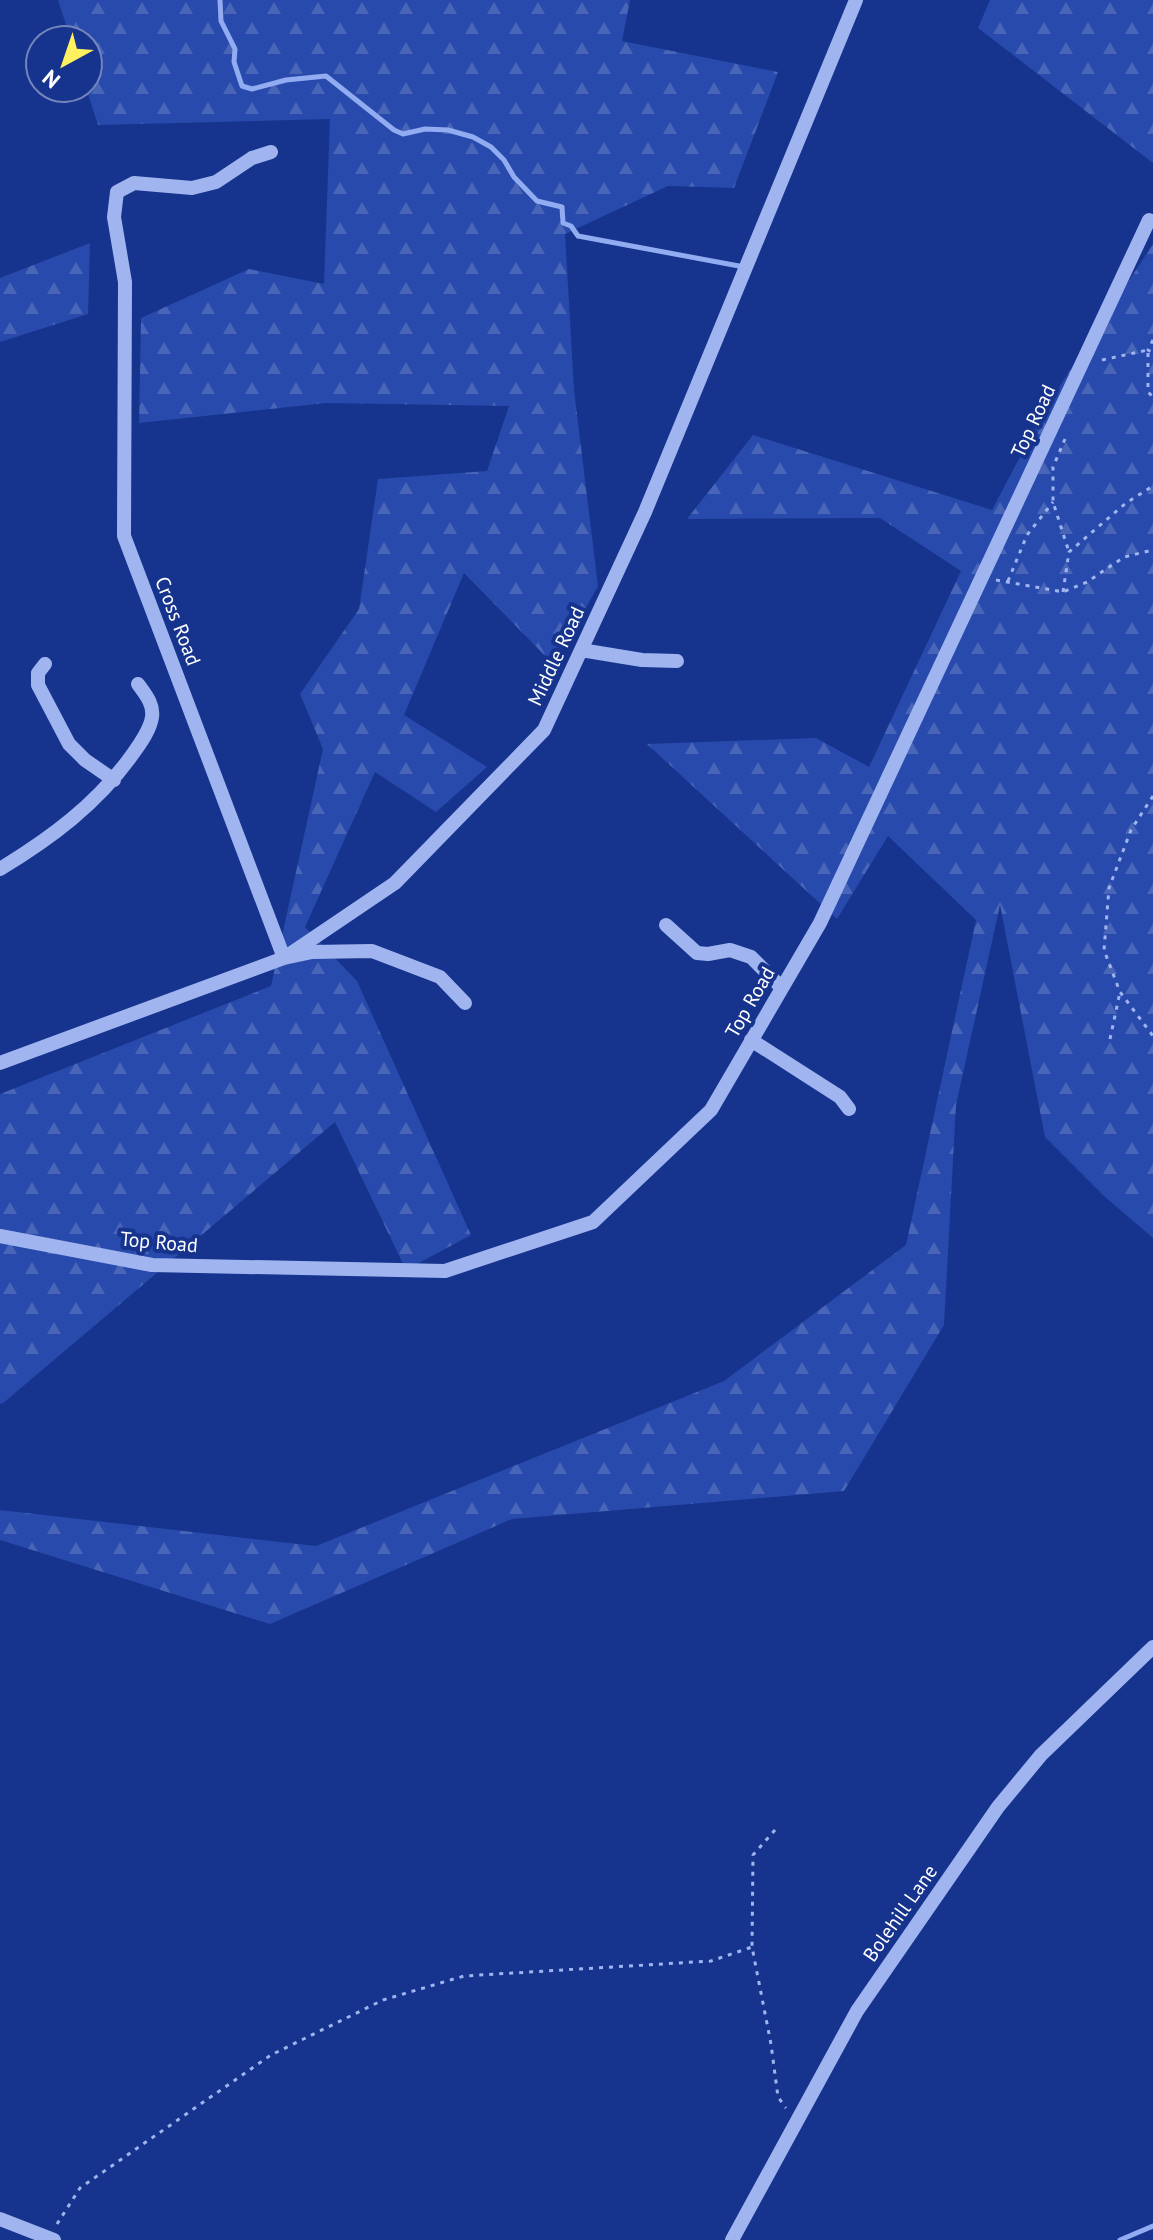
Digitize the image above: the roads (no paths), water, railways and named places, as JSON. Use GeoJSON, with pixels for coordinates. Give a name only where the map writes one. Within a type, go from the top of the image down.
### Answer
{"type":"FeatureCollection","features":[{"type":"Feature","properties":{"kind":"street","name":"Middle Road"},"geometry":{"type":"LineString","coordinates":[[0,1063],[284,958],[395,883],[544,730],[645,512],[856,0]]}},
{"type":"Feature","properties":{"kind":"street","name":"Cross Road"},"geometry":{"type":"LineString","coordinates":[[271,152],[252,158],[216,182],[192,188],[134,183],[117,192],[114,217],[125,282],[124,536],[284,958]]}},
{"type":"Feature","properties":{"kind":"street","name":"Top Road"},"geometry":{"type":"LineString","coordinates":[[0,1236],[152,1265],[445,1271],[593,1222],[711,1110],[820,923],[1149,220]]}},
{"type":"Feature","properties":{"kind":"street"},"geometry":{"type":"LineString","coordinates":[[581,650],[642,660],[677,661]]}},
{"type":"Feature","properties":{"kind":"street"},"geometry":{"type":"LineString","coordinates":[[45,664],[38,673],[38,685],[69,744],[85,760],[114,780]]}},
{"type":"Feature","properties":{"kind":"street"},"geometry":{"type":"LineString","coordinates":[[0,869],[78,815],[114,780],[142,739],[153,715],[150,701],[138,684]]}},
{"type":"Feature","properties":{"kind":"street"},"geometry":{"type":"LineString","coordinates":[[666,925],[697,953],[730,950],[751,957],[782,988]]}},
{"type":"Feature","properties":{"kind":"street"},"geometry":{"type":"LineString","coordinates":[[284,958],[312,952],[372,951],[440,977],[465,1003]]}},
{"type":"Feature","properties":{"kind":"street"},"geometry":{"type":"LineString","coordinates":[[751,1040],[840,1097],[849,1109]]}},
{"type":"Feature","properties":{"kind":"street","name":"Bolehill Lane"},"geometry":{"type":"LineString","coordinates":[[732,2240],[857,2011],[998,1807],[1041,1755],[1153,1647]]}},
{"type":"Feature","properties":{"kind":"street"},"geometry":{"type":"LineString","coordinates":[[0,2219],[51,2239]]}},
{"type":"Feature","properties":{"kind":"waterway"},"geometry":{"type":"LineString","coordinates":[[220,0],[221,21],[235,49],[234,62],[242,86],[252,89],[286,80],[326,76],[403,134],[425,129],[448,130],[473,137],[491,147],[537,201],[562,207],[563,223],[571,226],[578,236],[739,266]]}},
{"type":"Feature","properties":{"kind":"waterway"},"geometry":{"type":"LineString","coordinates":[[1120,2240],[1153,2226]]}}]}
